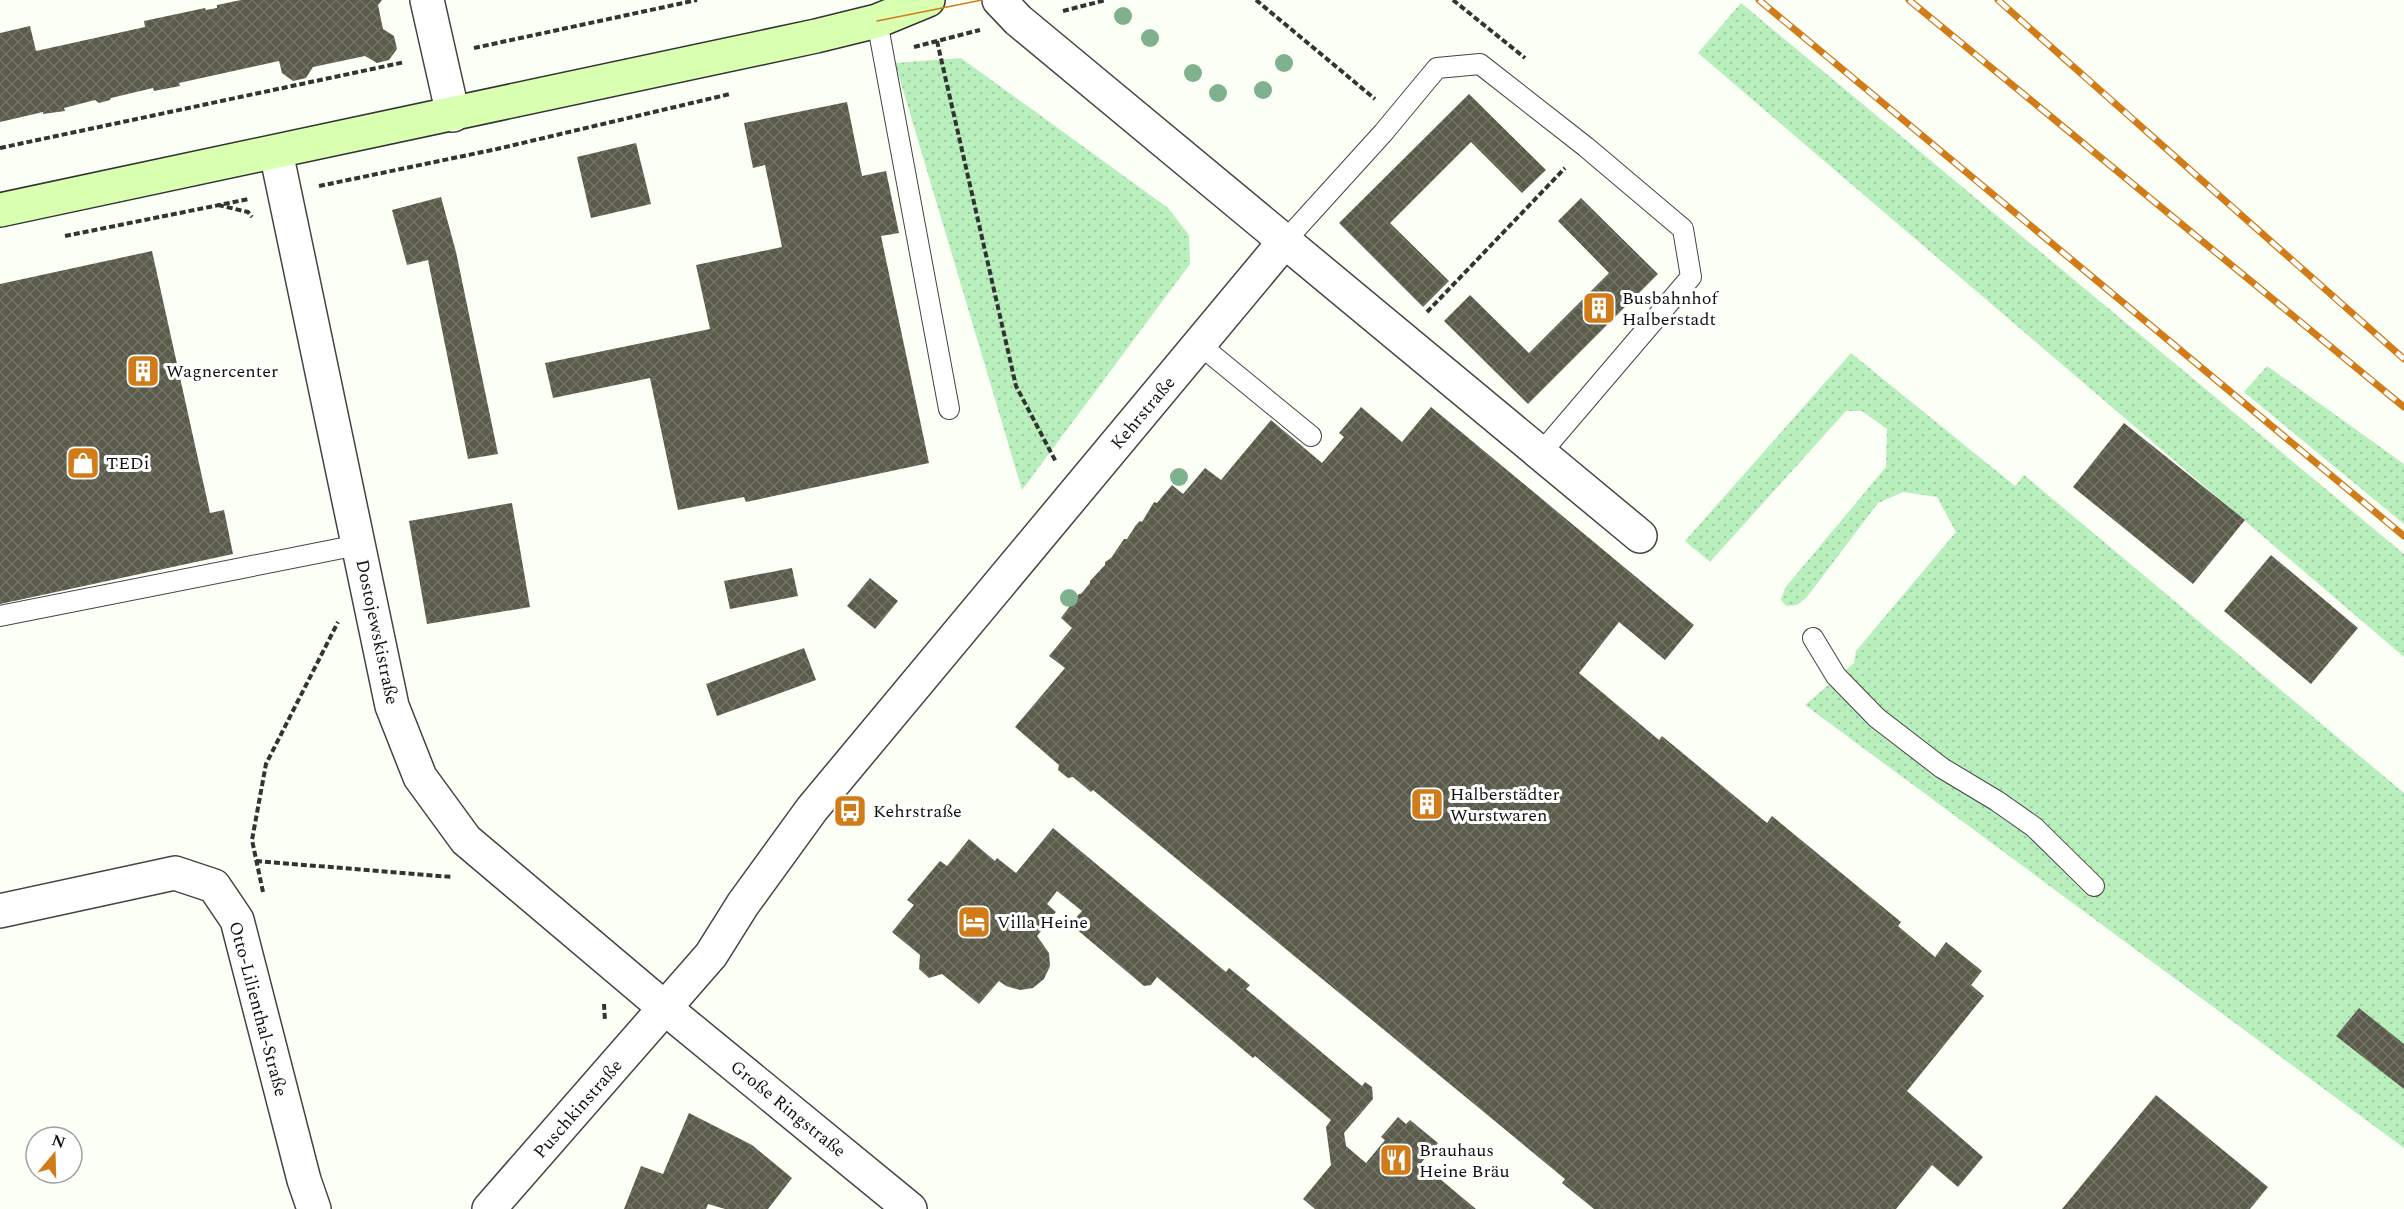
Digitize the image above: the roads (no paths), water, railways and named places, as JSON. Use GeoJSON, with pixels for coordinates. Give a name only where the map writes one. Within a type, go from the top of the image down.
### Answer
{"type":"FeatureCollection","features":[{"type":"Feature","properties":{"kind":"street"},"geometry":{"type":"LineString","coordinates":[[427,0],[453,114]]}},
{"type":"Feature","properties":{"kind":"street"},"geometry":{"type":"LineString","coordinates":[[0,210],[878,21],[928,0]]}},
{"type":"Feature","properties":{"kind":"street"},"geometry":{"type":"LineString","coordinates":[[999,0],[1018,20],[1640,536]]}},
{"type":"Feature","properties":{"kind":"street","name":"Dostojewskistraße"},"geometry":{"type":"LineString","coordinates":[[276,152],[392,706],[420,777],[466,840],[666,1009]]}},
{"type":"Feature","properties":{"kind":"street","name":"Kehrstraße"},"geometry":{"type":"LineString","coordinates":[[666,1009],[711,955],[743,904],[812,809],[1285,241]]}},
{"type":"Feature","properties":{"kind":"street","name":"Otto-Lilienthal-Straße"},"geometry":{"type":"LineString","coordinates":[[0,911],[175,873],[214,886],[237,920],[304,1180],[314,1209]]}},
{"type":"Feature","properties":{"kind":"street","name":"Puschkinstraße"},"geometry":{"type":"LineString","coordinates":[[489,1209],[666,1009]]}},
{"type":"Feature","properties":{"kind":"street","name":"Große Ringstraße"},"geometry":{"type":"LineString","coordinates":[[666,1009],[910,1209]]}},
{"type":"Feature","properties":{"kind":"lane"},"geometry":{"type":"LineString","coordinates":[[878,21],[949,409]]}},
{"type":"Feature","properties":{"kind":"lane"},"geometry":{"type":"LineString","coordinates":[[1285,241],[1437,68],[1480,64],[1586,147],[1683,229],[1690,277],[1540,454]]}},
{"type":"Feature","properties":{"kind":"lane"},"geometry":{"type":"LineString","coordinates":[[1200,345],[1311,436]]}},
{"type":"Feature","properties":{"kind":"lane"},"geometry":{"type":"LineString","coordinates":[[0,616],[358,545]]}},
{"type":"Feature","properties":{"kind":"lane"},"geometry":{"type":"LineString","coordinates":[[1813,638],[1836,676],[1877,718],[1942,768],[1997,801],[2034,827],[2094,886]]}},
{"type":"Feature","properties":{"kind":"tram line"},"geometry":{"type":"LineString","coordinates":[[877,21],[982,0]]}},
{"type":"Feature","properties":{"kind":"railway"},"geometry":{"type":"LineString","coordinates":[[1759,0],[2404,536]]}},
{"type":"Feature","properties":{"kind":"railway"},"geometry":{"type":"LineString","coordinates":[[1909,0],[2404,407]]}},
{"type":"Feature","properties":{"kind":"railway"},"geometry":{"type":"LineString","coordinates":[[1998,0],[2404,359]]}},
{"type":"Feature","properties":{"kind":"place","name":"Busbahnhof Halberstadt"},"geometry":{"type":"Point","coordinates":[1599,308]}},
{"type":"Feature","properties":{"kind":"place","name":"Wagnercenter"},"geometry":{"type":"Point","coordinates":[143,371]}},
{"type":"Feature","properties":{"kind":"place","name":"TEDi"},"geometry":{"type":"Point","coordinates":[83,463]}},
{"type":"Feature","properties":{"kind":"place","name":"Halberstädter Wurstwaren"},"geometry":{"type":"Point","coordinates":[1427,804]}},
{"type":"Feature","properties":{"kind":"place","name":"Kehrstraße"},"geometry":{"type":"Point","coordinates":[850,811]}},
{"type":"Feature","properties":{"kind":"place","name":"Villa Heine"},"geometry":{"type":"Point","coordinates":[974,922]}},
{"type":"Feature","properties":{"kind":"place","name":"Brauhaus Heine Bräu"},"geometry":{"type":"Point","coordinates":[1396,1160]}}]}
